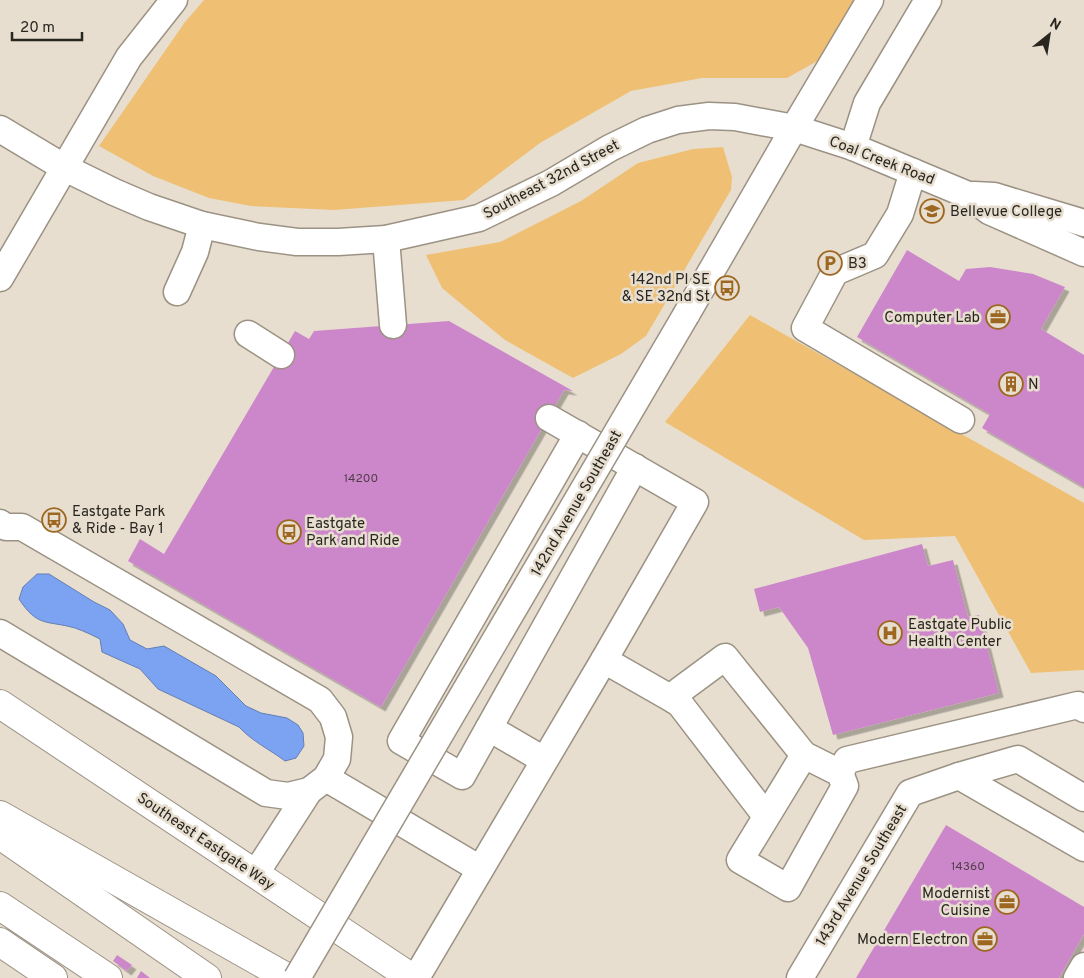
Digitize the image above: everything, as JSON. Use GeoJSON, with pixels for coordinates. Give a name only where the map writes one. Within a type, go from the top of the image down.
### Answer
{"type":"FeatureCollection","features":[{"type":"Feature","properties":{"kind":"main road","name":"Southeast Eastgate Way"},"geometry":{"type":"LineString","coordinates":[[0,704],[412,978]]}},
{"type":"Feature","properties":{"kind":"main road"},"geometry":{"type":"LineString","coordinates":[[0,815],[288,978]]}},
{"type":"Feature","properties":{"kind":"main road"},"geometry":{"type":"LineString","coordinates":[[0,835],[207,978]]}},
{"type":"Feature","properties":{"kind":"main road"},"geometry":{"type":"LineString","coordinates":[[0,906],[108,978]]}},
{"type":"Feature","properties":{"kind":"main road"},"geometry":{"type":"LineString","coordinates":[[0,942],[53,978]]}},
{"type":"Feature","properties":{"kind":"street"},"geometry":{"type":"LineString","coordinates":[[0,278],[129,58],[174,0]]}},
{"type":"Feature","properties":{"kind":"street","name":"142nd Avenue Southeast"},"geometry":{"type":"LineString","coordinates":[[297,978],[870,0]]}},
{"type":"Feature","properties":{"kind":"street"},"geometry":{"type":"LineString","coordinates":[[853,147],[867,103],[928,0]]}},
{"type":"Feature","properties":{"kind":"street","name":"Southeast 32nd Street"},"geometry":{"type":"LineString","coordinates":[[0,129],[65,168],[149,207],[202,225],[298,242],[386,239],[479,218],[551,183],[610,148],[647,130],[678,120],[709,116],[735,117],[794,128]]}},
{"type":"Feature","properties":{"kind":"street","name":"Coal Creek Road"},"geometry":{"type":"LineString","coordinates":[[794,128],[853,147],[968,195],[989,211],[1075,249]]}},
{"type":"Feature","properties":{"kind":"street"},"geometry":{"type":"LineString","coordinates":[[913,172],[900,214],[875,255],[835,272],[805,328],[961,420]]}},
{"type":"Feature","properties":{"kind":"street","name":"Coal Creek Road"},"geometry":{"type":"LineString","coordinates":[[968,195],[994,196],[1082,216]]}},
{"type":"Feature","properties":{"kind":"street"},"geometry":{"type":"LineString","coordinates":[[1075,249],[1082,216]]}},
{"type":"Feature","properties":{"kind":"street"},"geometry":{"type":"LineString","coordinates":[[177,292],[196,252],[202,225]]}},
{"type":"Feature","properties":{"kind":"street"},"geometry":{"type":"LineString","coordinates":[[386,239],[393,325]]}},
{"type":"Feature","properties":{"kind":"street"},"geometry":{"type":"LineString","coordinates":[[248,334],[281,355]]}},
{"type":"Feature","properties":{"kind":"street"},"geometry":{"type":"LineString","coordinates":[[416,978],[604,660],[694,502],[549,418]]}},
{"type":"Feature","properties":{"kind":"street"},"geometry":{"type":"LineString","coordinates":[[578,434],[401,741],[462,776],[635,467]]}},
{"type":"Feature","properties":{"kind":"street"},"geometry":{"type":"LineString","coordinates":[[2,529],[22,527],[320,700],[333,717],[339,737],[336,759],[256,873]]}},
{"type":"Feature","properties":{"kind":"street"},"geometry":{"type":"LineString","coordinates":[[0,633],[266,793],[288,796],[317,784]]}},
{"type":"Feature","properties":{"kind":"street"},"geometry":{"type":"LineString","coordinates":[[674,700],[679,691],[725,657],[804,755],[840,773],[845,786],[788,888],[740,860],[804,755]]}},
{"type":"Feature","properties":{"kind":"street"},"geometry":{"type":"LineString","coordinates":[[604,660],[680,704],[766,816]]}},
{"type":"Feature","properties":{"kind":"street"},"geometry":{"type":"LineString","coordinates":[[840,773],[847,760],[1078,705],[1084,709]]}},
{"type":"Feature","properties":{"kind":"street"},"geometry":{"type":"LineString","coordinates":[[490,728],[544,760]]}},
{"type":"Feature","properties":{"kind":"street","name":"143rd Avenue Southeast"},"geometry":{"type":"LineString","coordinates":[[800,978],[910,793],[959,776],[1018,759],[1084,798]]}},
{"type":"Feature","properties":{"kind":"street"},"geometry":{"type":"LineString","coordinates":[[959,776],[1084,848]]}},
{"type":"Feature","properties":{"kind":"street"},"geometry":{"type":"LineString","coordinates":[[317,784],[480,869]]}},
{"type":"Feature","properties":{"kind":"street"},"geometry":{"type":"LineString","coordinates":[[1077,978],[1084,966]]}},
{"type":"Feature","properties":{"kind":"shaded area"},"geometry":{"type":"Polygon","coordinates":[[[204,0],[854,0],[819,60],[787,78],[702,78],[631,91],[540,143],[464,200],[334,210],[251,206],[209,198],[153,176],[99,146],[185,22],[204,0]]]}},
{"type":"Feature","properties":{"kind":"shaded area"},"geometry":{"type":"Polygon","coordinates":[[[723,147],[732,177],[731,190],[646,336],[621,354],[573,378],[505,340],[442,288],[426,255],[500,242],[581,201],[638,163],[693,149],[723,147]]]}},
{"type":"Feature","properties":{"kind":"shaded area"},"geometry":{"type":"Polygon","coordinates":[[[750,315],[1084,503],[1084,670],[1031,673],[955,536],[864,540],[665,422],[750,315]]]}},
{"type":"Feature","properties":{"kind":"water"},"geometry":{"type":"Polygon","coordinates":[[[37,574],[49,574],[110,610],[123,624],[130,640],[147,649],[164,646],[216,676],[246,706],[261,713],[287,718],[298,725],[303,733],[304,746],[296,758],[285,761],[255,741],[239,727],[158,689],[140,669],[102,652],[100,639],[75,628],[50,623],[32,615],[19,599],[23,587],[37,574]]]}},
{"type":"Feature","properties":{"kind":"building","name":"N"},"geometry":{"type":"Polygon","coordinates":[[[907,250],[959,281],[966,269],[990,267],[1033,274],[1065,287],[1041,329],[1084,355],[1084,487],[982,428],[990,414],[857,337],[907,250]]]}},
{"type":"Feature","properties":{"kind":"building","name":"142nd Pl SE & SE 32nd St"},"geometry":{"type":"Polygon","coordinates":[[[727,283],[731,285],[727,293],[722,290],[727,283]]]}},
{"type":"Feature","properties":{"kind":"building"},"geometry":{"type":"Polygon","coordinates":[[[449,321],[573,391],[564,390],[381,707],[128,561],[140,539],[164,554],[295,331],[309,339],[314,331],[449,321]]]}},
{"type":"Feature","properties":{"kind":"building","name":"Eastgate Public Health Center"},"geometry":{"type":"Polygon","coordinates":[[[922,544],[928,566],[953,560],[968,617],[979,615],[999,693],[833,735],[808,648],[779,607],[760,612],[754,589],[922,544]]]}},
{"type":"Feature","properties":{"kind":"building"},"geometry":{"type":"Polygon","coordinates":[[[946,825],[1084,907],[1084,934],[1059,978],[856,978],[946,825]]]}},
{"type":"Feature","properties":{"kind":"building"},"geometry":{"type":"Polygon","coordinates":[[[117,955],[132,965],[127,971],[113,961],[117,955]]]}},
{"type":"Feature","properties":{"kind":"building"},"geometry":{"type":"Polygon","coordinates":[[[141,971],[150,978],[137,978],[141,971]]]}},
{"type":"Feature","properties":{"kind":"place","name":"Bellevue College"},"geometry":{"type":"Point","coordinates":[932,211]}},
{"type":"Feature","properties":{"kind":"place","name":"B3"},"geometry":{"type":"Point","coordinates":[830,263]}},
{"type":"Feature","properties":{"kind":"place","name":"142nd Pl SE & SE 32nd St"},"geometry":{"type":"Point","coordinates":[727,288]}},
{"type":"Feature","properties":{"kind":"place","name":"Computer Lab"},"geometry":{"type":"Point","coordinates":[998,317]}},
{"type":"Feature","properties":{"kind":"place","name":"N"},"geometry":{"type":"Point","coordinates":[1011,384]}},
{"type":"Feature","properties":{"kind":"place","name":"Eastgate Park & Ride - Bay 1"},"geometry":{"type":"Point","coordinates":[54,520]}},
{"type":"Feature","properties":{"kind":"place","name":"Eastgate Park and Ride"},"geometry":{"type":"Point","coordinates":[289,532]}},
{"type":"Feature","properties":{"kind":"place","name":"Eastgate Public Health Center"},"geometry":{"type":"Point","coordinates":[890,633]}},
{"type":"Feature","properties":{"kind":"place","name":"Modernist Cuisine"},"geometry":{"type":"Point","coordinates":[1007,902]}},
{"type":"Feature","properties":{"kind":"place","name":"Modern Electron"},"geometry":{"type":"Point","coordinates":[985,939]}}]}
